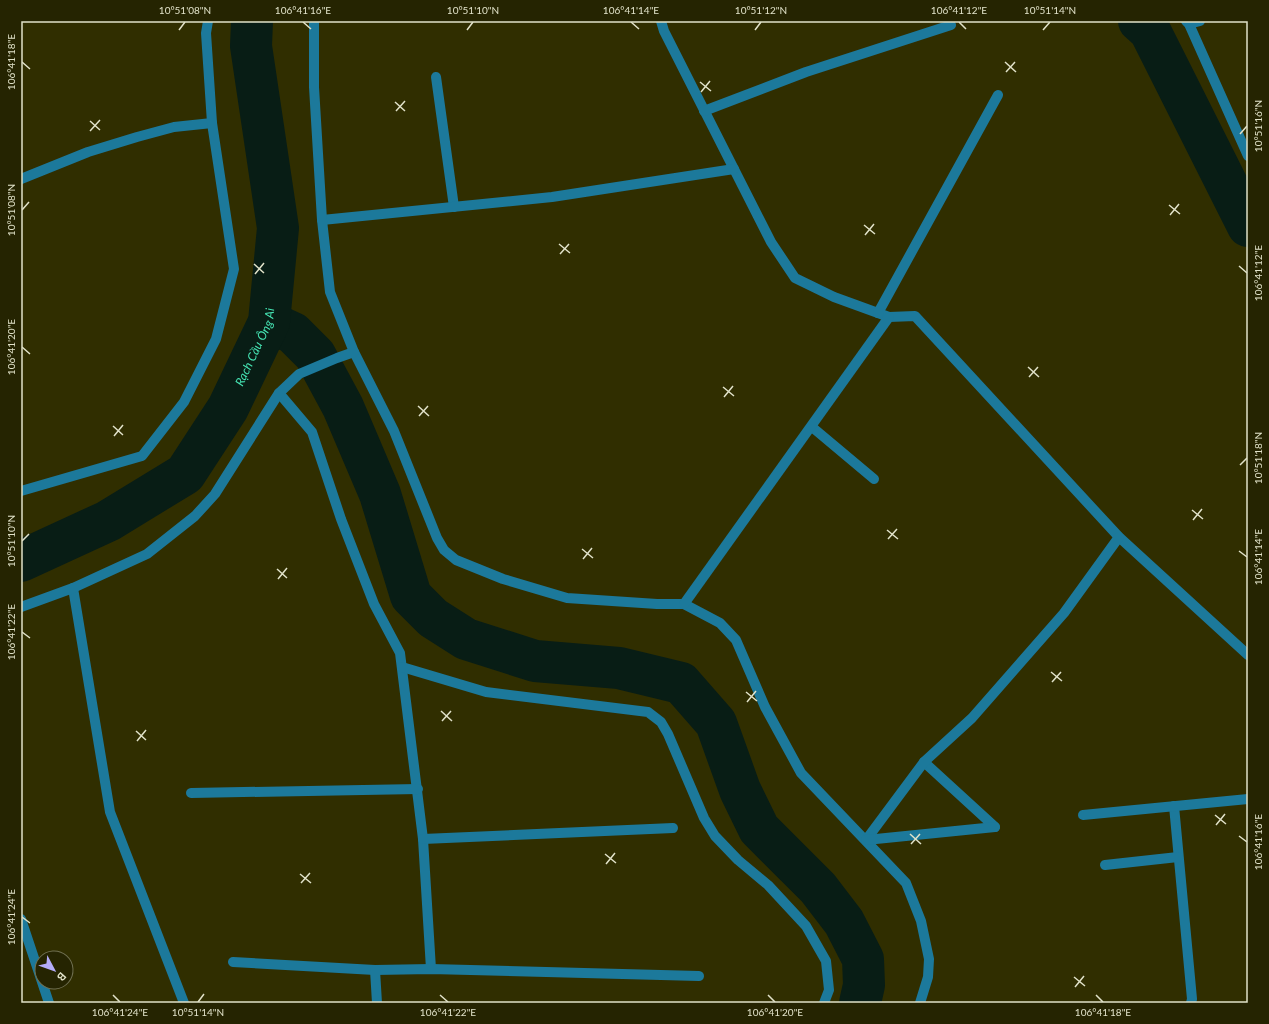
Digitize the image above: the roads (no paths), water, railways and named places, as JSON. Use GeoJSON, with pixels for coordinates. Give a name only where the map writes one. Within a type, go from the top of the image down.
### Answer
{"type":"FeatureCollection","features":[{"type":"Feature","properties":{"kind":"street"},"geometry":{"type":"LineString","coordinates":[[21,491],[142,456],[184,402],[216,339],[234,269],[212,123],[206,34],[208,21]]}},
{"type":"Feature","properties":{"kind":"street"},"geometry":{"type":"LineString","coordinates":[[314,21],[314,87],[322,220],[330,292],[354,352],[394,431],[437,538],[444,550],[456,560],[503,579],[567,598],[657,604],[684,604],[720,623],[736,640],[765,707],[801,773],[906,883],[921,921],[929,959],[928,977],[920,1003]]}},
{"type":"Feature","properties":{"kind":"street"},"geometry":{"type":"LineString","coordinates":[[661,21],[664,31],[771,242],[795,278],[834,297],[878,313],[888,316],[915,316],[1119,537],[1248,655]]}},
{"type":"Feature","properties":{"kind":"street"},"geometry":{"type":"LineString","coordinates":[[1200,21],[1188,22],[1248,156]]}},
{"type":"Feature","properties":{"kind":"street"},"geometry":{"type":"LineString","coordinates":[[704,111],[806,72],[952,25]]}},
{"type":"Feature","properties":{"kind":"street"},"geometry":{"type":"LineString","coordinates":[[436,77],[454,207]]}},
{"type":"Feature","properties":{"kind":"street"},"geometry":{"type":"LineString","coordinates":[[878,313],[998,95]]}},
{"type":"Feature","properties":{"kind":"street"},"geometry":{"type":"LineString","coordinates":[[21,179],[88,152],[137,137],[174,127],[212,123]]}},
{"type":"Feature","properties":{"kind":"street"},"geometry":{"type":"LineString","coordinates":[[322,220],[552,197],[734,169]]}},
{"type":"Feature","properties":{"kind":"street"},"geometry":{"type":"LineString","coordinates":[[684,604],[812,426],[888,316]]}},
{"type":"Feature","properties":{"kind":"street"},"geometry":{"type":"LineString","coordinates":[[21,607],[73,588],[146,554],[195,516],[215,494],[279,393],[299,374],[354,352]]}},
{"type":"Feature","properties":{"kind":"street"},"geometry":{"type":"LineString","coordinates":[[279,393],[312,432],[341,519],[374,604],[400,653],[423,839],[431,969]]}},
{"type":"Feature","properties":{"kind":"street"},"geometry":{"type":"LineString","coordinates":[[812,426],[874,479]]}},
{"type":"Feature","properties":{"kind":"street"},"geometry":{"type":"LineString","coordinates":[[866,840],[924,762],[972,718],[1059,619],[1119,537]]}},
{"type":"Feature","properties":{"kind":"street"},"geometry":{"type":"LineString","coordinates":[[73,588],[110,812],[184,1003]]}},
{"type":"Feature","properties":{"kind":"street"},"geometry":{"type":"LineString","coordinates":[[402,667],[486,692],[648,712],[662,722],[704,818],[715,836],[738,860],[768,885],[806,926],[826,961],[829,990],[824,1003]]}},
{"type":"Feature","properties":{"kind":"street"},"geometry":{"type":"LineString","coordinates":[[866,840],[995,827],[924,762]]}},
{"type":"Feature","properties":{"kind":"street"},"geometry":{"type":"LineString","coordinates":[[191,793],[418,789]]}},
{"type":"Feature","properties":{"kind":"street"},"geometry":{"type":"LineString","coordinates":[[1083,815],[1248,799]]}},
{"type":"Feature","properties":{"kind":"street"},"geometry":{"type":"LineString","coordinates":[[1174,806],[1192,999],[1191,1003]]}},
{"type":"Feature","properties":{"kind":"street"},"geometry":{"type":"LineString","coordinates":[[423,839],[673,828]]}},
{"type":"Feature","properties":{"kind":"street"},"geometry":{"type":"LineString","coordinates":[[1105,865],[1178,857]]}},
{"type":"Feature","properties":{"kind":"street"},"geometry":{"type":"LineString","coordinates":[[22,922],[49,1003]]}},
{"type":"Feature","properties":{"kind":"street"},"geometry":{"type":"LineString","coordinates":[[233,962],[375,970],[431,969],[699,976]]}},
{"type":"Feature","properties":{"kind":"street"},"geometry":{"type":"LineString","coordinates":[[375,970],[377,1003]]}},
{"type":"Feature","properties":{"kind":"waterway","name":"Rạch Cầu Ông Ai"},"geometry":{"type":"LineString","coordinates":[[21,561],[108,521],[185,474],[228,408],[269,322],[278,228],[251,46],[252,21]]}},
{"type":"Feature","properties":{"kind":"waterway"},"geometry":{"type":"LineString","coordinates":[[1139,21],[1150,31],[1248,226]]}},
{"type":"Feature","properties":{"kind":"waterway"},"geometry":{"type":"LineString","coordinates":[[269,322],[293,333],[315,355],[343,407],[380,494],[411,596],[433,618],[466,639],[535,661],[619,668],[681,683],[716,723],[740,790],[759,829],[818,888],[844,922],[863,959],[864,985],[860,1003]]}}]}
